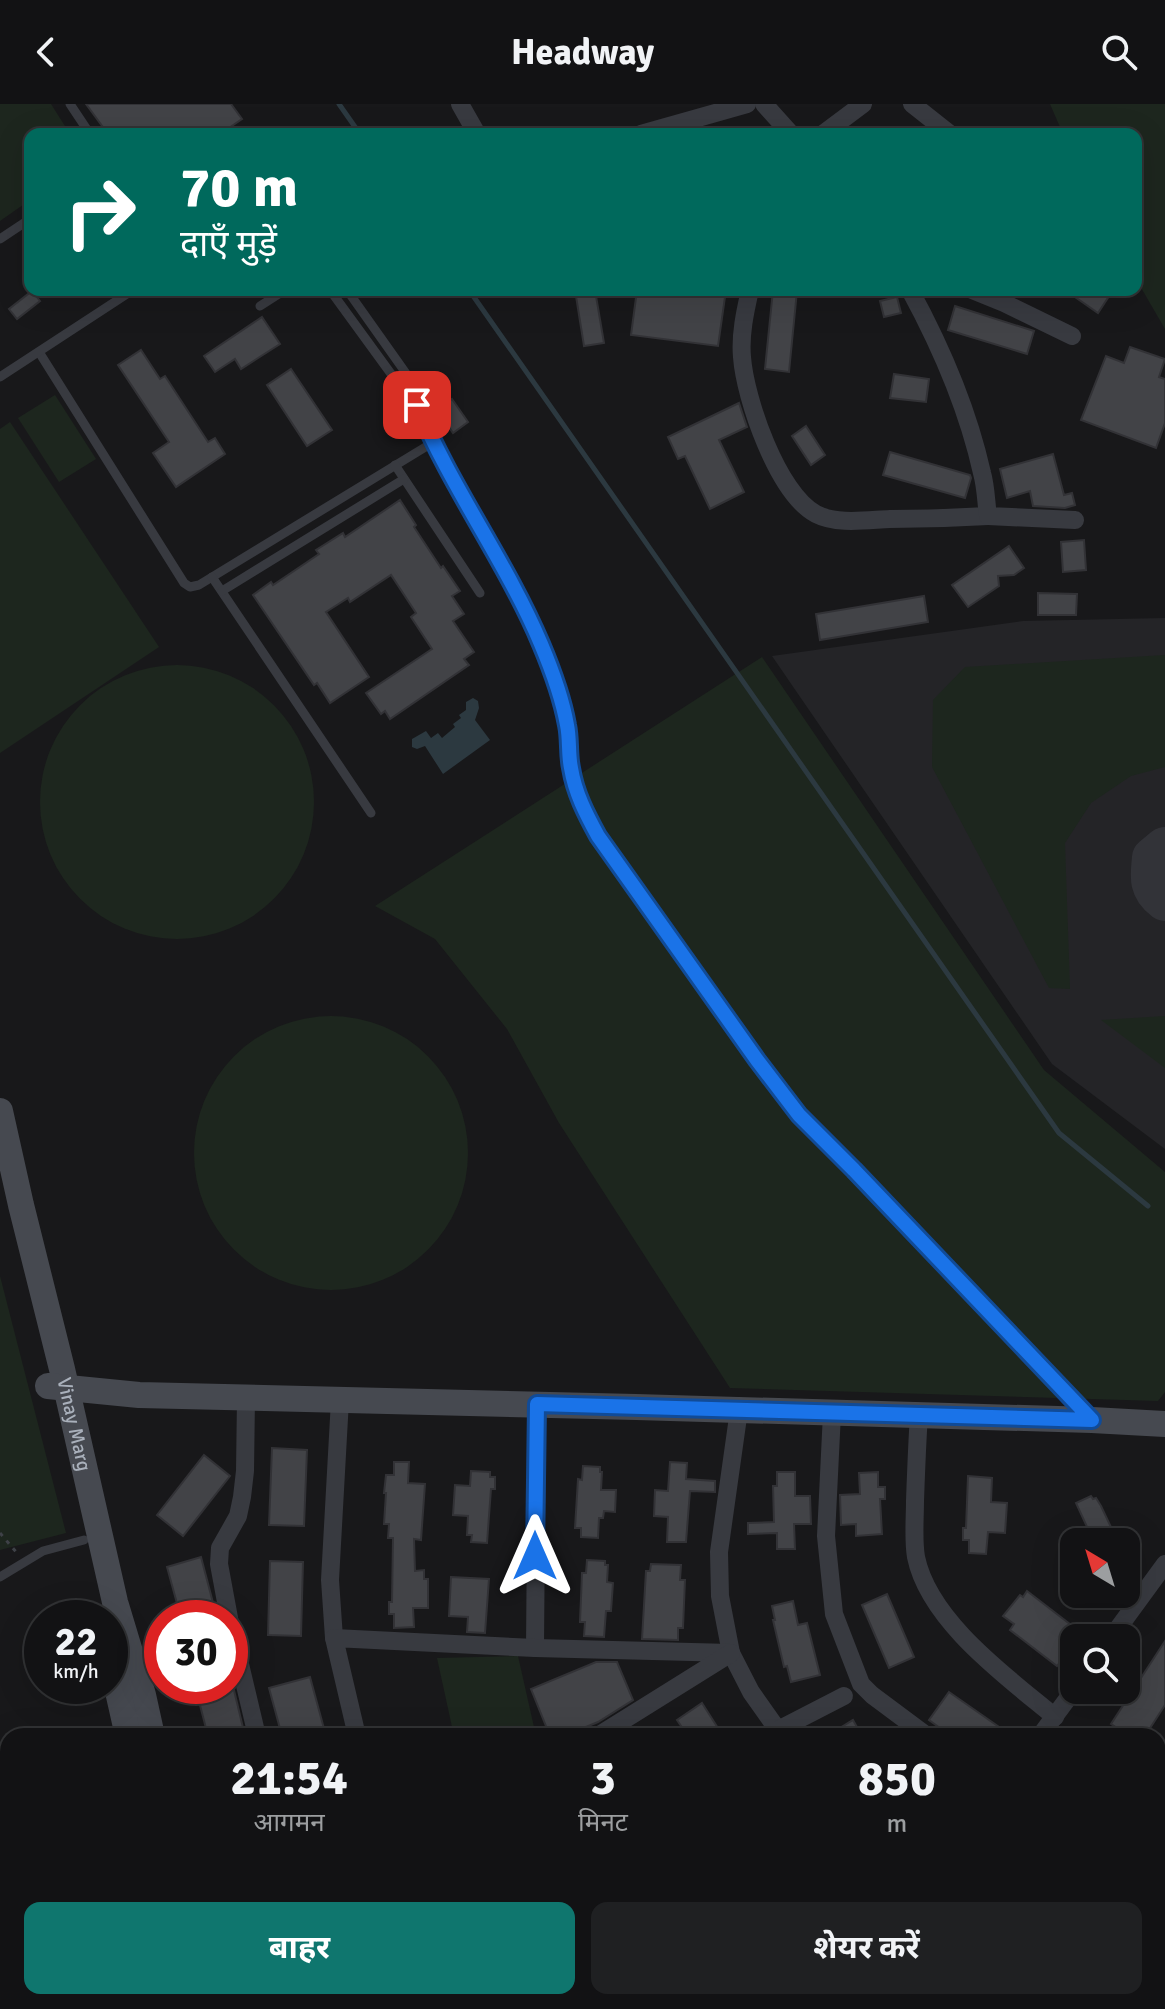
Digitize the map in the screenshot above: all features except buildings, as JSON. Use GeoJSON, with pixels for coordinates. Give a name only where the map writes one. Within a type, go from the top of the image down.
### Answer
{"type":"FeatureCollection","features":[{"type":"Feature","properties":{"kind":"main road","name":"Vinay Marg"},"geometry":{"type":"LineString","coordinates":[[0,1111],[98,1600]]}},
{"type":"Feature","properties":{"kind":"main road","name":"Vinay Marg"},"geometry":{"type":"LineString","coordinates":[[0,1184],[150,1728]]}},
{"type":"Feature","properties":{"kind":"main road"},"geometry":{"type":"LineString","coordinates":[[57,1387],[139,1395],[1165,1424]]}},
{"type":"Feature","properties":{"kind":"main road"},"geometry":{"type":"LineString","coordinates":[[121,1704],[126,1728]]}},
{"type":"Feature","properties":{"kind":"street"},"geometry":{"type":"LineString","coordinates":[[460,104],[474,128]]}},
{"type":"Feature","properties":{"kind":"street"},"geometry":{"type":"LineString","coordinates":[[662,128],[747,104]]}},
{"type":"Feature","properties":{"kind":"street"},"geometry":{"type":"LineString","coordinates":[[764,104],[786,128]]}},
{"type":"Feature","properties":{"kind":"street"},"geometry":{"type":"LineString","coordinates":[[839,128],[863,104]]}},
{"type":"Feature","properties":{"kind":"street"},"geometry":{"type":"LineString","coordinates":[[912,104],[942,128]]}},
{"type":"Feature","properties":{"kind":"street"},"geometry":{"type":"LineString","coordinates":[[749,296],[741,354],[753,409],[781,476],[797,499],[818,515],[844,520],[988,516],[1075,520]]}},
{"type":"Feature","properties":{"kind":"street"},"geometry":{"type":"LineString","coordinates":[[913,296],[945,362],[971,429],[983,476],[988,516]]}},
{"type":"Feature","properties":{"kind":"street"},"geometry":{"type":"LineString","coordinates":[[1007,296],[1072,336]]}},
{"type":"Feature","properties":{"kind":"street"},"geometry":{"type":"LineString","coordinates":[[226,1600],[219,1564],[220,1548],[238,1516],[242,1497],[246,1398]]}},
{"type":"Feature","properties":{"kind":"street"},"geometry":{"type":"LineString","coordinates":[[340,1400],[330,1580],[334,1638],[355,1728]]}},
{"type":"Feature","properties":{"kind":"street"},"geometry":{"type":"LineString","coordinates":[[535,1648],[537,1404]]}},
{"type":"Feature","properties":{"kind":"street"},"geometry":{"type":"LineString","coordinates":[[739,1410],[719,1552],[720,1596],[731,1653],[751,1692],[776,1728]]}},
{"type":"Feature","properties":{"kind":"street"},"geometry":{"type":"LineString","coordinates":[[832,1413],[826,1536],[834,1614],[861,1684],[916,1728]]}},
{"type":"Feature","properties":{"kind":"street"},"geometry":{"type":"LineString","coordinates":[[919,1415],[915,1534],[916,1556],[925,1583],[940,1611],[966,1639],[1055,1717]]}},
{"type":"Feature","properties":{"kind":"street"},"geometry":{"type":"LineString","coordinates":[[1121,1624],[1165,1564]]}},
{"type":"Feature","properties":{"kind":"street"},"geometry":{"type":"LineString","coordinates":[[334,1638],[535,1648],[731,1653]]}},
{"type":"Feature","properties":{"kind":"street"},"geometry":{"type":"LineString","coordinates":[[611,1728],[731,1653]]}},
{"type":"Feature","properties":{"kind":"street"},"geometry":{"type":"LineString","coordinates":[[789,1728],[844,1696]]}},
{"type":"Feature","properties":{"kind":"street"},"geometry":{"type":"LineString","coordinates":[[248,1697],[255,1728]]}},
{"type":"Feature","properties":{"kind":"street"},"geometry":{"type":"LineString","coordinates":[[1046,1728],[1064,1704]]}},
{"type":"Feature","properties":{"kind":"lane"},"geometry":{"type":"LineString","coordinates":[[70,104],[86,128]]}},
{"type":"Feature","properties":{"kind":"lane"},"geometry":{"type":"LineString","coordinates":[[0,239],[24,223]]}},
{"type":"Feature","properties":{"kind":"lane"},"geometry":{"type":"LineString","coordinates":[[0,377],[124,296]]}},
{"type":"Feature","properties":{"kind":"lane"},"geometry":{"type":"LineString","coordinates":[[260,306],[276,296]]}},
{"type":"Feature","properties":{"kind":"lane"},"geometry":{"type":"LineString","coordinates":[[334,296],[417,405]]}},
{"type":"Feature","properties":{"kind":"lane"},"geometry":{"type":"LineString","coordinates":[[351,296],[415,386],[417,405],[432,443],[479,522],[540,641],[560,691],[568,729],[571,768],[581,804],[598,836],[799,1115],[1092,1420]]}},
{"type":"Feature","properties":{"kind":"lane"},"geometry":{"type":"LineString","coordinates":[[39,352],[184,583],[190,587],[199,585],[432,443]]}},
{"type":"Feature","properties":{"kind":"lane"},"geometry":{"type":"LineString","coordinates":[[395,465],[480,593]]}},
{"type":"Feature","properties":{"kind":"lane"},"geometry":{"type":"LineString","coordinates":[[222,591],[404,479]]}},
{"type":"Feature","properties":{"kind":"lane"},"geometry":{"type":"LineString","coordinates":[[212,577],[371,813]]}},
{"type":"Feature","properties":{"kind":"lane"},"geometry":{"type":"LineString","coordinates":[[0,1577],[43,1551],[84,1540]]}},
{"type":"Feature","properties":{"kind":"path"},"geometry":{"type":"LineString","coordinates":[[0,1533],[25,1562]]}},
{"type":"Feature","properties":{"kind":"shaded area"},"geometry":{"type":"Polygon","coordinates":[[[0,104],[51,104],[66,128],[24,128],[24,204],[0,221],[0,104]]]}},
{"type":"Feature","properties":{"kind":"shaded area"},"geometry":{"type":"Polygon","coordinates":[[[1050,104],[1165,104],[1165,329],[1142,289],[1142,128],[1060,128],[1050,104]]]}},
{"type":"Feature","properties":{"kind":"shaded area"},"geometry":{"type":"Polygon","coordinates":[[[55,395],[96,459],[59,482],[18,418],[55,395]]]}},
{"type":"Feature","properties":{"kind":"shaded area"},"geometry":{"type":"Polygon","coordinates":[[[10,422],[159,647],[0,753],[0,429],[10,422]]]}},
{"type":"Feature","properties":{"kind":"shaded area"},"geometry":{"type":"Polygon","coordinates":[[[1165,618],[1165,1149],[1052,1064],[772,656],[1023,621],[1165,618]]]}},
{"type":"Feature","properties":{"kind":"shaded area"},"geometry":{"type":"Polygon","coordinates":[[[1165,655],[1165,767],[1131,776],[1091,803],[1065,843],[1070,989],[1049,988],[932,767],[933,700],[965,667],[1165,655]]]}},
{"type":"Feature","properties":{"kind":"shaded area"},"geometry":{"type":"Polygon","coordinates":[[[762,657],[1044,1070],[1165,1172],[1165,1392],[1158,1401],[730,1388],[559,1123],[507,1029],[435,939],[375,906],[762,657]]]}},
{"type":"Feature","properties":{"kind":"shaded area"},"geometry":{"type":"Polygon","coordinates":[[[177,665],[229,675],[253,688],[274,705],[291,726],[304,750],[314,802],[304,854],[291,878],[274,899],[253,916],[229,929],[177,939],[125,929],[101,916],[80,899],[63,878],[50,854],[40,802],[50,750],[63,726],[80,705],[101,688],[125,675],[177,665]]]}},
{"type":"Feature","properties":{"kind":"shaded area"},"geometry":{"type":"Polygon","coordinates":[[[473,698],[478,701],[479,708],[475,720],[490,740],[443,774],[425,746],[412,747],[412,739],[426,731],[431,738],[438,733],[442,738],[455,727],[453,724],[466,710],[466,702],[473,698]]]}},
{"type":"Feature","properties":{"kind":"shaded area"},"geometry":{"type":"Polygon","coordinates":[[[331,1016],[383,1026],[407,1039],[428,1056],[445,1077],[458,1101],[468,1153],[458,1205],[445,1229],[428,1250],[407,1267],[383,1280],[331,1290],[279,1280],[255,1267],[234,1250],[217,1229],[204,1205],[194,1153],[204,1101],[217,1077],[234,1056],[255,1039],[279,1026],[331,1016]]]}},
{"type":"Feature","properties":{"kind":"shaded area"},"geometry":{"type":"Polygon","coordinates":[[[1165,1016],[1165,1068],[1101,1020],[1165,1016]]]}},
{"type":"Feature","properties":{"kind":"shaded area"},"geometry":{"type":"Polygon","coordinates":[[[0,1276],[66,1533],[0,1550],[0,1276]]]}},
{"type":"Feature","properties":{"kind":"shaded area"},"geometry":{"type":"Polygon","coordinates":[[[518,1656],[534,1728],[452,1728],[437,1658],[518,1656]]]}},
{"type":"Feature","properties":{"kind":"waterway"},"geometry":{"type":"LineString","coordinates":[[339,104],[356,128]]}},
{"type":"Feature","properties":{"kind":"waterway"},"geometry":{"type":"LineString","coordinates":[[473,296],[1059,1133],[1148,1206]]}},
{"type":"Feature","properties":{"kind":"taxiway"},"geometry":{"type":"LineString","coordinates":[[1165,848],[1153,858],[1152,876],[1156,891],[1165,900]]}},
{"type":"Feature","properties":{"kind":"route"},"geometry":{"type":"LineString","coordinates":[[417,405],[432,443],[479,522],[540,641],[560,691],[568,729],[571,768],[581,804],[598,836],[799,1115],[1092,1420],[537,1404],[535,1556]]}}]}
